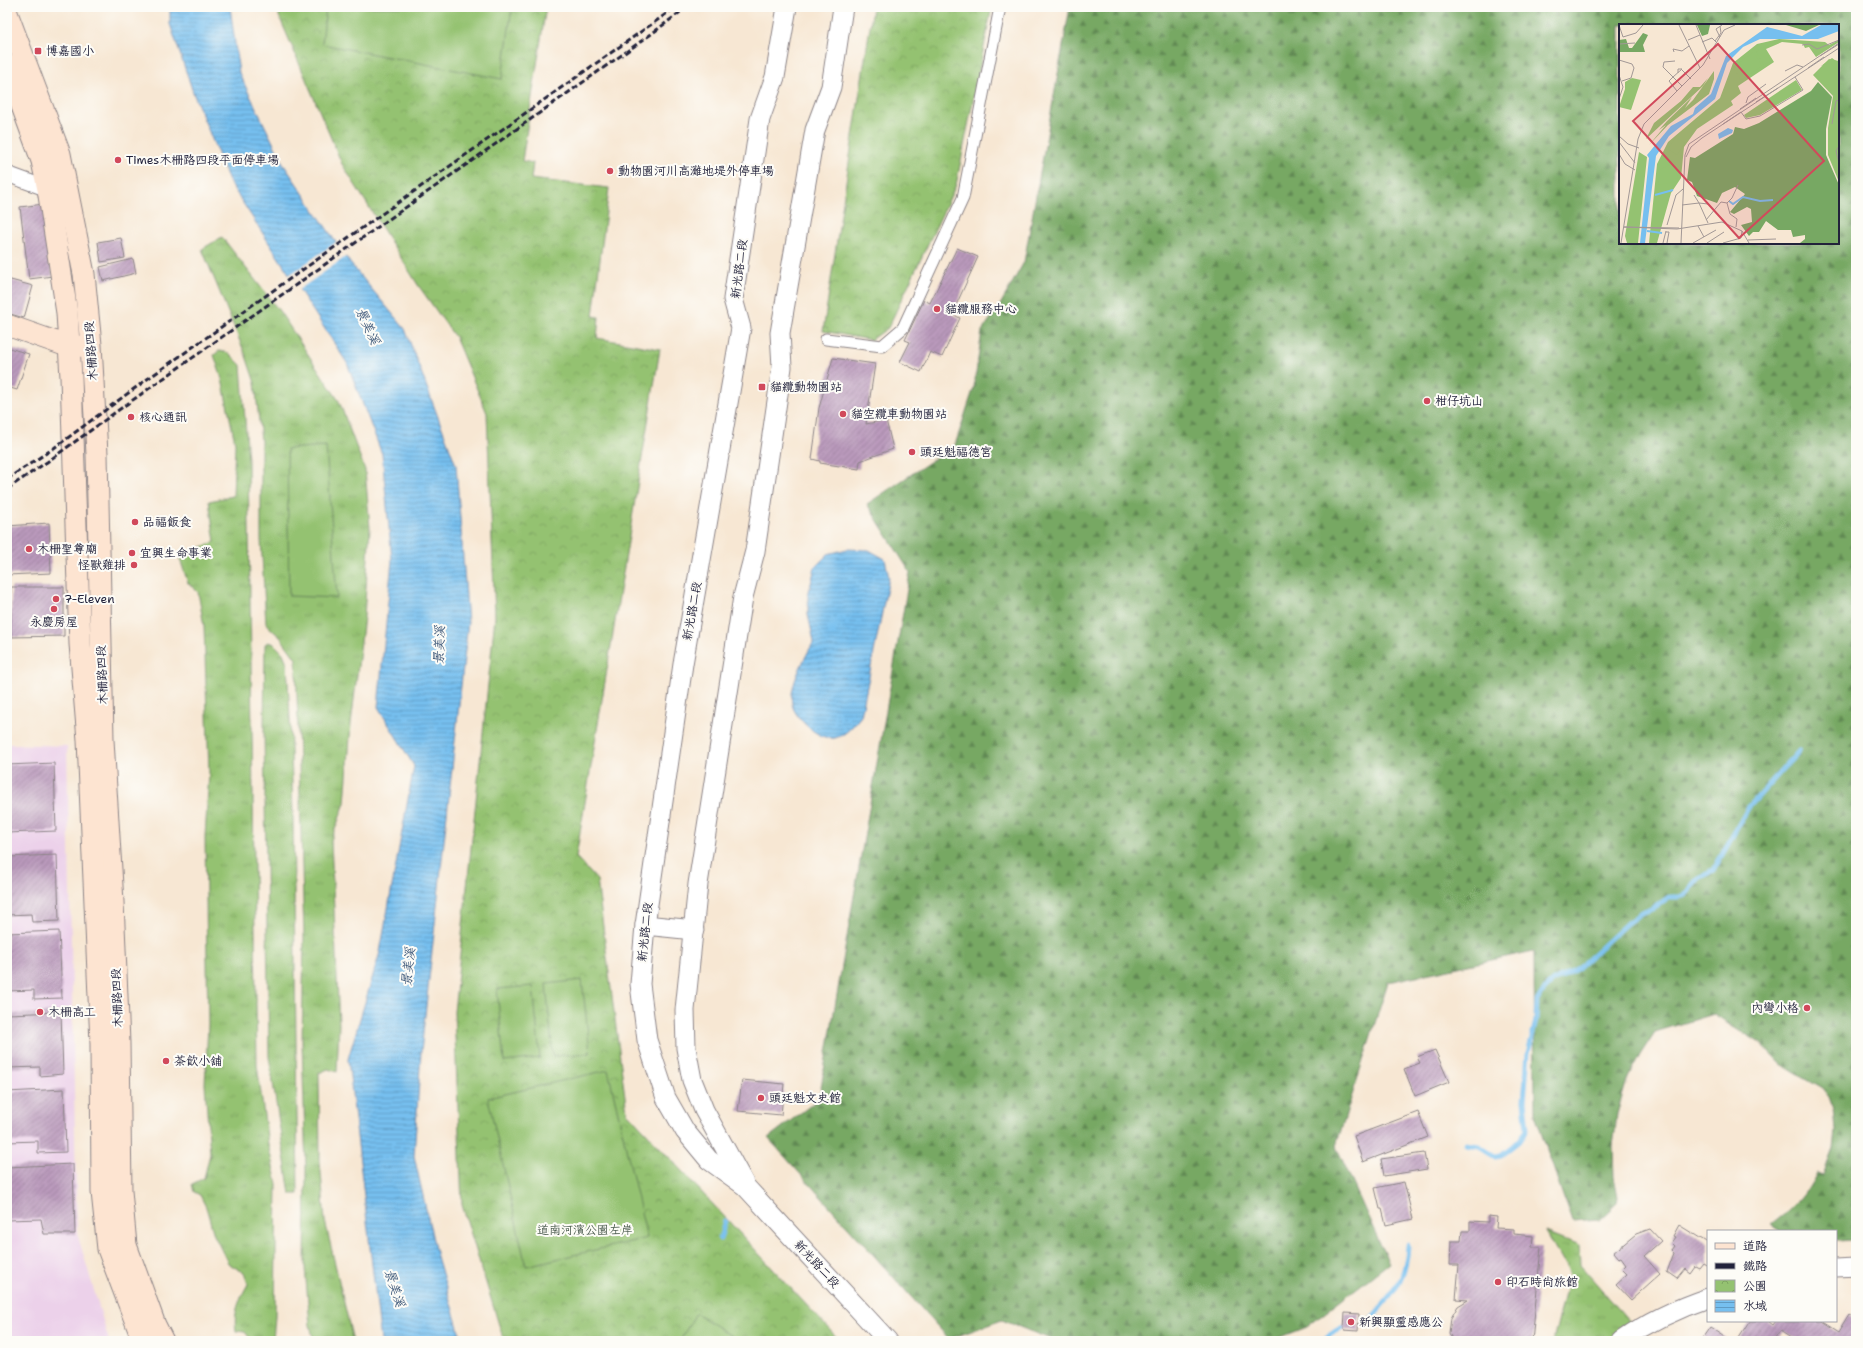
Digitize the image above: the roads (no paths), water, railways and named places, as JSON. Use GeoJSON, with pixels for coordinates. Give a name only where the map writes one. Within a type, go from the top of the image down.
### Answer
{"type":"FeatureCollection","features":[{"type":"Feature","properties":{"kind":"main road","name":"木柵路四段"},"geometry":{"type":"LineString","coordinates":[[7,13],[54,136],[64,292],[70,347],[80,644],[88,740],[100,1028],[102,1192],[108,1249],[143,1341]]}},
{"type":"Feature","properties":{"kind":"main road","name":"木柵路四段"},"geometry":{"type":"LineString","coordinates":[[7,65],[37,144],[58,188],[84,274],[91,345],[96,454],[103,740],[113,902],[119,1043],[121,1191],[126,1245],[155,1325],[163,1341]]}},
{"type":"Feature","properties":{"kind":"main road"},"geometry":{"type":"LineString","coordinates":[[7,325],[70,347],[91,345]]}},
{"type":"Feature","properties":{"kind":"street","name":"新光路二段"},"geometry":{"type":"LineString","coordinates":[[787,7],[776,77],[760,119],[733,299],[741,328],[683,664],[645,925],[640,984],[647,1040],[666,1098],[685,1131],[709,1160],[745,1186],[888,1341]]}},
{"type":"Feature","properties":{"kind":"street","name":"新光路二段"},"geometry":{"type":"LineString","coordinates":[[745,1186],[704,1110],[692,1080],[686,1048],[685,1010],[698,884],[743,597],[755,551],[782,367],[780,332],[815,130],[831,87],[843,7]]}},
{"type":"Feature","properties":{"kind":"street"},"geometry":{"type":"LineString","coordinates":[[826,339],[882,346],[903,328],[963,198],[1000,7]]}},
{"type":"Feature","properties":{"kind":"street"},"geometry":{"type":"LineString","coordinates":[[7,174],[58,188]]}},
{"type":"Feature","properties":{"kind":"street"},"geometry":{"type":"LineString","coordinates":[[75,513],[97,512]]}},
{"type":"Feature","properties":{"kind":"street"},"geometry":{"type":"LineString","coordinates":[[645,925],[694,930]]}},
{"type":"Feature","properties":{"kind":"street"},"geometry":{"type":"LineString","coordinates":[[1837,1267],[1856,1266]]}},
{"type":"Feature","properties":{"kind":"street"},"geometry":{"type":"LineString","coordinates":[[1621,1341],[1655,1322],[1707,1298]]}},
{"type":"Feature","properties":{"kind":"water","name":"景美溪"},"geometry":{"type":"Polygon","coordinates":[[[170,7],[230,7],[239,73],[284,165],[350,263],[405,329],[456,465],[468,622],[421,1052],[414,1156],[436,1253],[462,1341],[381,1341],[348,1059],[380,952],[414,766],[378,707],[392,560],[382,454],[347,363],[230,183],[194,95],[170,24],[170,7]]]}},
{"type":"Feature","properties":{"kind":"water"},"geometry":{"type":"Polygon","coordinates":[[[847,549],[869,550],[885,559],[889,578],[861,716],[843,735],[835,738],[829,738],[816,733],[803,722],[794,710],[792,697],[798,672],[814,641],[808,615],[808,596],[815,567],[828,554],[847,549]]]}},
{"type":"Feature","properties":{"kind":"waterway"},"geometry":{"type":"LineString","coordinates":[[1466,1144],[1479,1146],[1495,1156],[1501,1155],[1519,1141],[1527,1130],[1524,1101],[1528,1053],[1536,1021],[1537,1001],[1544,990],[1552,982],[1578,968],[1627,923],[1641,913],[1652,909],[1669,897],[1680,897],[1688,892],[1699,878],[1713,871],[1748,808],[1799,751]]}},
{"type":"Feature","properties":{"kind":"waterway"},"geometry":{"type":"LineString","coordinates":[[720,1239],[725,1221]]}},
{"type":"Feature","properties":{"kind":"waterway"},"geometry":{"type":"LineString","coordinates":[[1366,1324],[1395,1289],[1404,1269],[1408,1246]]}},
{"type":"Feature","properties":{"kind":"waterway"},"geometry":{"type":"LineString","coordinates":[[1326,1338],[1331,1333],[1343,1328]]}},
{"type":"Feature","properties":{"kind":"railway"},"geometry":{"type":"LineString","coordinates":[[7,479],[54,448],[146,380],[676,7]]}},
{"type":"Feature","properties":{"kind":"railway"},"geometry":{"type":"LineString","coordinates":[[7,489],[650,35],[687,7]]}},
{"type":"Feature","properties":{"kind":"place","name":"博嘉國小"},"geometry":{"type":"Point","coordinates":[38,51]}},
{"type":"Feature","properties":{"kind":"place","name":"Times木柵路四段平面停車場"},"geometry":{"type":"Point","coordinates":[118,160]}},
{"type":"Feature","properties":{"kind":"place","name":"動物園河川高灘地堤外停車場"},"geometry":{"type":"Point","coordinates":[610,171]}},
{"type":"Feature","properties":{"kind":"place","name":"貓纜服務中心"},"geometry":{"type":"Point","coordinates":[937,309]}},
{"type":"Feature","properties":{"kind":"place","name":"貓纜動物園站"},"geometry":{"type":"Point","coordinates":[762,387]}},
{"type":"Feature","properties":{"kind":"place","name":"柑仔坑山"},"geometry":{"type":"Point","coordinates":[1427,401]}},
{"type":"Feature","properties":{"kind":"place","name":"貓空纜車動物園站"},"geometry":{"type":"Point","coordinates":[843,414]}},
{"type":"Feature","properties":{"kind":"place","name":"核心通訊"},"geometry":{"type":"Point","coordinates":[131,417]}},
{"type":"Feature","properties":{"kind":"place","name":"頭廷魁福德宮"},"geometry":{"type":"Point","coordinates":[912,452]}},
{"type":"Feature","properties":{"kind":"place","name":"品福飯食"},"geometry":{"type":"Point","coordinates":[135,522]}},
{"type":"Feature","properties":{"kind":"place","name":"木柵聖尊廟"},"geometry":{"type":"Point","coordinates":[29,549]}},
{"type":"Feature","properties":{"kind":"place","name":"宜興生命事業"},"geometry":{"type":"Point","coordinates":[132,553]}},
{"type":"Feature","properties":{"kind":"place","name":"怪獸雞排"},"geometry":{"type":"Point","coordinates":[134,565]}},
{"type":"Feature","properties":{"kind":"place","name":"7-Eleven"},"geometry":{"type":"Point","coordinates":[56,599]}},
{"type":"Feature","properties":{"kind":"place","name":"永慶房屋"},"geometry":{"type":"Point","coordinates":[54,609]}},
{"type":"Feature","properties":{"kind":"place","name":"內彎小格"},"geometry":{"type":"Point","coordinates":[1807,1008]}},
{"type":"Feature","properties":{"kind":"place","name":"木柵高工"},"geometry":{"type":"Point","coordinates":[40,1012]}},
{"type":"Feature","properties":{"kind":"place","name":"茶飲小舖"},"geometry":{"type":"Point","coordinates":[166,1061]}},
{"type":"Feature","properties":{"kind":"place","name":"頭廷魁文史館"},"geometry":{"type":"Point","coordinates":[761,1098]}},
{"type":"Feature","properties":{"kind":"place","name":"印石時尚旅館"},"geometry":{"type":"Point","coordinates":[1498,1282]}},
{"type":"Feature","properties":{"kind":"place","name":"新興顯靈感應公"},"geometry":{"type":"Point","coordinates":[1351,1322]}},
{"type":"Feature","properties":{"kind":"park label","name":"道南河濱公園左岸"},"geometry":{"type":"Point","coordinates":[585,1230]}}]}
